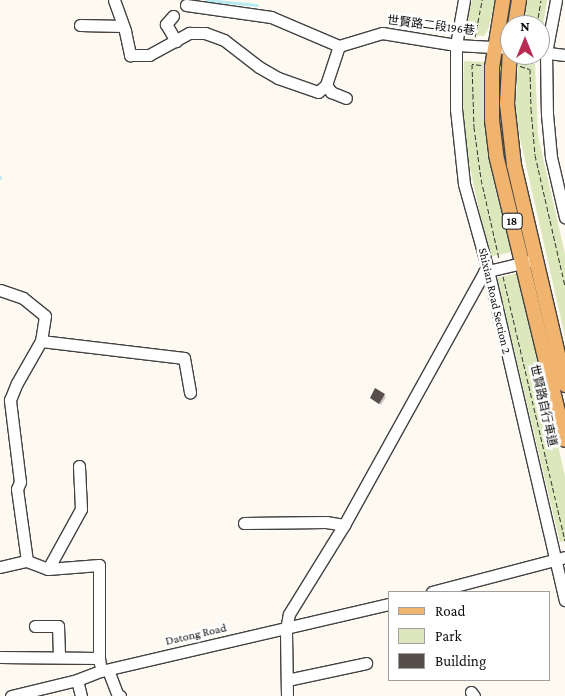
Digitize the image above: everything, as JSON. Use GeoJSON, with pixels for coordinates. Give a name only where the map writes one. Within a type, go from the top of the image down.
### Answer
{"type":"FeatureCollection","features":[{"type":"Feature","properties":{"kind":"main road","name":"18"},"geometry":{"type":"LineString","coordinates":[[503,0],[494,47],[492,120],[496,155],[530,261],[565,385]]}},
{"type":"Feature","properties":{"kind":"main road"},"geometry":{"type":"LineString","coordinates":[[516,15],[519,0]]}},
{"type":"Feature","properties":{"kind":"main road","name":"18"},"geometry":{"type":"LineString","coordinates":[[508,65],[508,132],[530,261],[565,440]]}},
{"type":"Feature","properties":{"kind":"street"},"geometry":{"type":"LineString","coordinates":[[114,0],[130,55],[149,55],[190,33],[205,33],[224,40],[259,67],[278,78],[318,92],[326,86],[339,46],[271,18],[186,5]]}},
{"type":"Feature","properties":{"kind":"street","name":"Shixian Road Section 2"},"geometry":{"type":"LineString","coordinates":[[464,0],[456,46],[456,110],[464,184],[488,270],[560,558],[565,600]]}},
{"type":"Feature","properties":{"kind":"street"},"geometry":{"type":"LineString","coordinates":[[550,24],[556,0]]}},
{"type":"Feature","properties":{"kind":"street"},"geometry":{"type":"LineString","coordinates":[[173,16],[166,24],[176,41]]}},
{"type":"Feature","properties":{"kind":"street"},"geometry":{"type":"LineString","coordinates":[[80,25],[123,26]]}},
{"type":"Feature","properties":{"kind":"street","name":"世賢路二段196巷"},"geometry":{"type":"LineString","coordinates":[[339,46],[382,33],[456,46],[500,48]]}},
{"type":"Feature","properties":{"kind":"street"},"geometry":{"type":"LineString","coordinates":[[550,53],[565,55]]}},
{"type":"Feature","properties":{"kind":"street"},"geometry":{"type":"LineString","coordinates":[[544,65],[551,157],[565,217]]}},
{"type":"Feature","properties":{"kind":"street"},"geometry":{"type":"LineString","coordinates":[[326,86],[331,92],[346,98]]}},
{"type":"Feature","properties":{"kind":"street"},"geometry":{"type":"LineString","coordinates":[[287,696],[286,629],[289,614],[344,525],[484,272],[530,261]]}},
{"type":"Feature","properties":{"kind":"street"},"geometry":{"type":"LineString","coordinates":[[0,290],[23,298],[45,316],[41,341],[17,383],[10,400],[20,482],[17,489],[27,561]]}},
{"type":"Feature","properties":{"kind":"street"},"geometry":{"type":"LineString","coordinates":[[41,341],[184,358],[190,392]]}},
{"type":"Feature","properties":{"kind":"street"},"geometry":{"type":"LineString","coordinates":[[48,569],[81,509],[79,466]]}},
{"type":"Feature","properties":{"kind":"street"},"geometry":{"type":"LineString","coordinates":[[244,523],[326,522],[344,525]]}},
{"type":"Feature","properties":{"kind":"street"},"geometry":{"type":"LineString","coordinates":[[436,591],[560,558]]}},
{"type":"Feature","properties":{"kind":"street"},"geometry":{"type":"LineString","coordinates":[[0,566],[27,561],[48,569],[99,565],[99,658],[118,696],[120,696]]}},
{"type":"Feature","properties":{"kind":"street","name":"Datong Road"},"geometry":{"type":"LineString","coordinates":[[11,696],[77,680],[104,670],[388,604]]}},
{"type":"Feature","properties":{"kind":"street"},"geometry":{"type":"LineString","coordinates":[[35,626],[58,626],[59,657]]}},
{"type":"Feature","properties":{"kind":"street"},"geometry":{"type":"LineString","coordinates":[[0,657],[99,658]]}},
{"type":"Feature","properties":{"kind":"street"},"geometry":{"type":"LineString","coordinates":[[287,680],[366,663]]}},
{"type":"Feature","properties":{"kind":"street"},"geometry":{"type":"LineString","coordinates":[[77,680],[81,696]]}},
{"type":"Feature","properties":{"kind":"path"},"geometry":{"type":"LineString","coordinates":[[474,40],[482,0]]}},
{"type":"Feature","properties":{"kind":"path"},"geometry":{"type":"LineString","coordinates":[[539,15],[541,0]]}},
{"type":"Feature","properties":{"kind":"path"},"geometry":{"type":"LineString","coordinates":[[487,65],[472,64],[474,127],[481,179],[498,254]]}},
{"type":"Feature","properties":{"kind":"path"},"geometry":{"type":"LineString","coordinates":[[520,66],[530,68],[530,109],[536,155],[565,286]]}},
{"type":"Feature","properties":{"kind":"path","name":"世賢路自行車道"},"geometry":{"type":"LineString","coordinates":[[503,274],[565,541]]}},
{"type":"Feature","properties":{"kind":"green space"},"geometry":{"type":"Polygon","coordinates":[[[472,0],[495,0],[488,30],[484,36],[470,35],[466,28],[472,0]]]}},
{"type":"Feature","properties":{"kind":"green space"},"geometry":{"type":"Polygon","coordinates":[[[526,0],[547,0],[545,15],[524,15],[526,0]]]}},
{"type":"Feature","properties":{"kind":"green space"},"geometry":{"type":"Polygon","coordinates":[[[464,61],[484,62],[484,118],[493,178],[511,252],[489,257],[468,158],[462,114],[464,61]]]}},
{"type":"Feature","properties":{"kind":"green space"},"geometry":{"type":"Polygon","coordinates":[[[518,65],[535,65],[538,136],[565,254],[565,337],[515,116],[518,65]]]}},
{"type":"Feature","properties":{"kind":"green space"},"geometry":{"type":"Polygon","coordinates":[[[518,273],[565,476],[565,541],[560,542],[497,278],[518,273]]]}},
{"type":"Feature","properties":{"kind":"building"},"geometry":{"type":"Polygon","coordinates":[[[375,388],[385,394],[379,404],[370,398],[375,388]]]}},
{"type":"Feature","properties":{"kind":"waterway"},"geometry":{"type":"LineString","coordinates":[[207,0],[257,5]]}}]}
